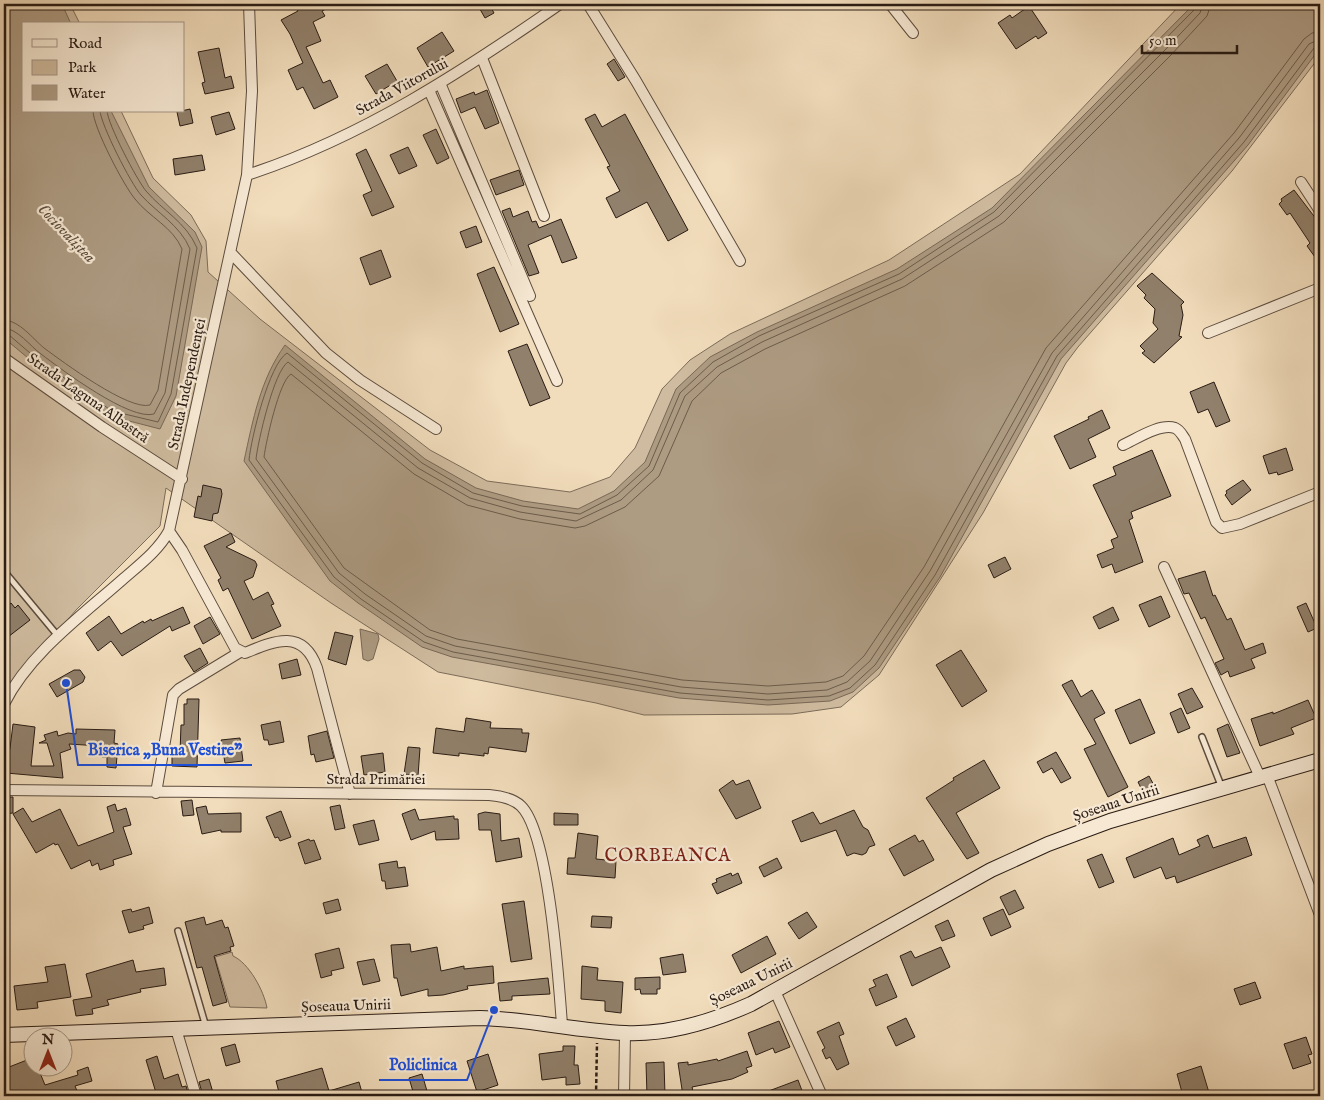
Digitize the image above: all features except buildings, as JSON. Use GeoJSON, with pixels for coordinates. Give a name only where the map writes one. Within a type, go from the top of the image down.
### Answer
{"type":"FeatureCollection","features":[{"type":"Feature","properties":{"kind":"main road","name":"Șoseaua Unirii"},"geometry":{"type":"LineString","coordinates":[[4,1035],[480,1018],[562,1025],[625,1034],[666,1031],[703,1023],[744,1007],[1022,855],[1110,821],[1320,760]]}},
{"type":"Feature","properties":{"kind":"street","name":"Strada Independenței"},"geometry":{"type":"LineString","coordinates":[[4,704],[20,678],[58,636],[150,556],[169,531],[247,175],[252,91],[249,4]]}},
{"type":"Feature","properties":{"kind":"street","name":"Strada Viitorului"},"geometry":{"type":"LineString","coordinates":[[247,175],[290,161],[332,143],[429,90],[482,58],[560,4]]}},
{"type":"Feature","properties":{"kind":"street"},"geometry":{"type":"LineString","coordinates":[[588,4],[636,81],[740,261]]}},
{"type":"Feature","properties":{"kind":"street"},"geometry":{"type":"LineString","coordinates":[[890,4],[912,33]]}},
{"type":"Feature","properties":{"kind":"street"},"geometry":{"type":"LineString","coordinates":[[482,58],[544,216]]}},
{"type":"Feature","properties":{"kind":"street"},"geometry":{"type":"LineString","coordinates":[[440,83],[530,296]]}},
{"type":"Feature","properties":{"kind":"street"},"geometry":{"type":"LineString","coordinates":[[429,90],[557,381]]}},
{"type":"Feature","properties":{"kind":"street"},"geometry":{"type":"LineString","coordinates":[[1301,182],[1320,211]]}},
{"type":"Feature","properties":{"kind":"street"},"geometry":{"type":"LineString","coordinates":[[231,253],[326,353],[360,380],[436,428]]}},
{"type":"Feature","properties":{"kind":"street"},"geometry":{"type":"LineString","coordinates":[[1208,334],[1320,288]]}},
{"type":"Feature","properties":{"kind":"street","name":"Strada Laguna Albastră"},"geometry":{"type":"LineString","coordinates":[[4,358],[102,427],[182,478]]}},
{"type":"Feature","properties":{"kind":"street"},"geometry":{"type":"LineString","coordinates":[[1123,445],[1158,429],[1173,427],[1179,430],[1186,439],[1216,522],[1222,528],[1240,524],[1320,492]]}},
{"type":"Feature","properties":{"kind":"street"},"geometry":{"type":"LineString","coordinates":[[169,531],[182,550],[227,636],[240,652]]}},
{"type":"Feature","properties":{"kind":"street"},"geometry":{"type":"LineString","coordinates":[[1164,567],[1263,776],[1320,915]]}},
{"type":"Feature","properties":{"kind":"street"},"geometry":{"type":"LineString","coordinates":[[156,793],[173,695],[179,689],[240,652],[245,653],[268,643],[288,640],[297,643],[307,651],[317,668],[350,794]]}},
{"type":"Feature","properties":{"kind":"street","name":"Strada Primăriei"},"geometry":{"type":"LineString","coordinates":[[4,790],[489,795],[510,800],[520,805],[530,821],[538,845],[550,906],[562,1025]]}},
{"type":"Feature","properties":{"kind":"street"},"geometry":{"type":"LineString","coordinates":[[775,991],[822,1096]]}},
{"type":"Feature","properties":{"kind":"street"},"geometry":{"type":"LineString","coordinates":[[176,1029],[196,1096]]}},
{"type":"Feature","properties":{"kind":"street"},"geometry":{"type":"LineString","coordinates":[[624,1096],[625,1034]]}},
{"type":"Feature","properties":{"kind":"lane"},"geometry":{"type":"LineString","coordinates":[[4,571],[58,636]]}},
{"type":"Feature","properties":{"kind":"lane"},"geometry":{"type":"LineString","coordinates":[[1202,737],[1222,788]]}},
{"type":"Feature","properties":{"kind":"lane"},"geometry":{"type":"LineString","coordinates":[[178,931],[206,1028]]}},
{"type":"Feature","properties":{"kind":"path"},"geometry":{"type":"LineString","coordinates":[[596,1096],[597,1030]]}},
{"type":"Feature","properties":{"kind":"green space"},"geometry":{"type":"Polygon","coordinates":[[[4,4],[70,4],[79,22],[22,22],[22,112],[121,112],[153,178],[191,215],[206,241],[208,272],[260,319],[430,450],[487,481],[570,492],[610,477],[635,448],[662,389],[690,360],[730,334],[889,260],[1020,174],[1181,4],[1320,4],[1320,56],[1232,171],[1066,363],[983,513],[879,675],[841,707],[792,714],[644,715],[596,703],[438,672],[331,603],[166,488],[160,526],[76,610],[4,694],[4,4]]]}},
{"type":"Feature","properties":{"kind":"green space"},"geometry":{"type":"Polygon","coordinates":[[[232,952],[233,956],[245,965],[255,978],[267,1008],[230,1007],[215,957],[232,952]]]}},
{"type":"Feature","properties":{"kind":"water","name":"Cociovaliștea"},"geometry":{"type":"Polygon","coordinates":[[[4,4],[62,4],[70,22],[22,22],[22,112],[112,112],[149,187],[195,232],[202,247],[176,396],[160,429],[110,416],[34,363],[4,338],[4,4]]]}},
{"type":"Feature","properties":{"kind":"water"},"geometry":{"type":"Polygon","coordinates":[[[1194,4],[1320,4],[1320,48],[1248,145],[1061,359],[940,577],[879,668],[853,692],[830,701],[768,705],[679,698],[452,657],[422,647],[358,603],[330,581],[244,461],[263,386],[276,358],[285,345],[425,459],[476,488],[523,501],[578,509],[614,491],[645,462],[676,389],[710,357],[757,332],[897,269],[992,208],[1194,4]]]}},
{"type":"Feature","properties":{"kind":"water"},"geometry":{"type":"Polygon","coordinates":[[[360,629],[378,634],[379,639],[373,659],[368,661],[363,659],[360,629]]]}},
{"type":"Feature","properties":{"kind":"place","name":"Biserica „Buna Vestire”"},"geometry":{"type":"Point","coordinates":[66,683]}},
{"type":"Feature","properties":{"kind":"place","name":"Policlinica"},"geometry":{"type":"Point","coordinates":[494,1010]}},
{"type":"Feature","properties":{"kind":"district","name":"CORBEANCA"},"geometry":{"type":"Point","coordinates":[668,856]}}]}
